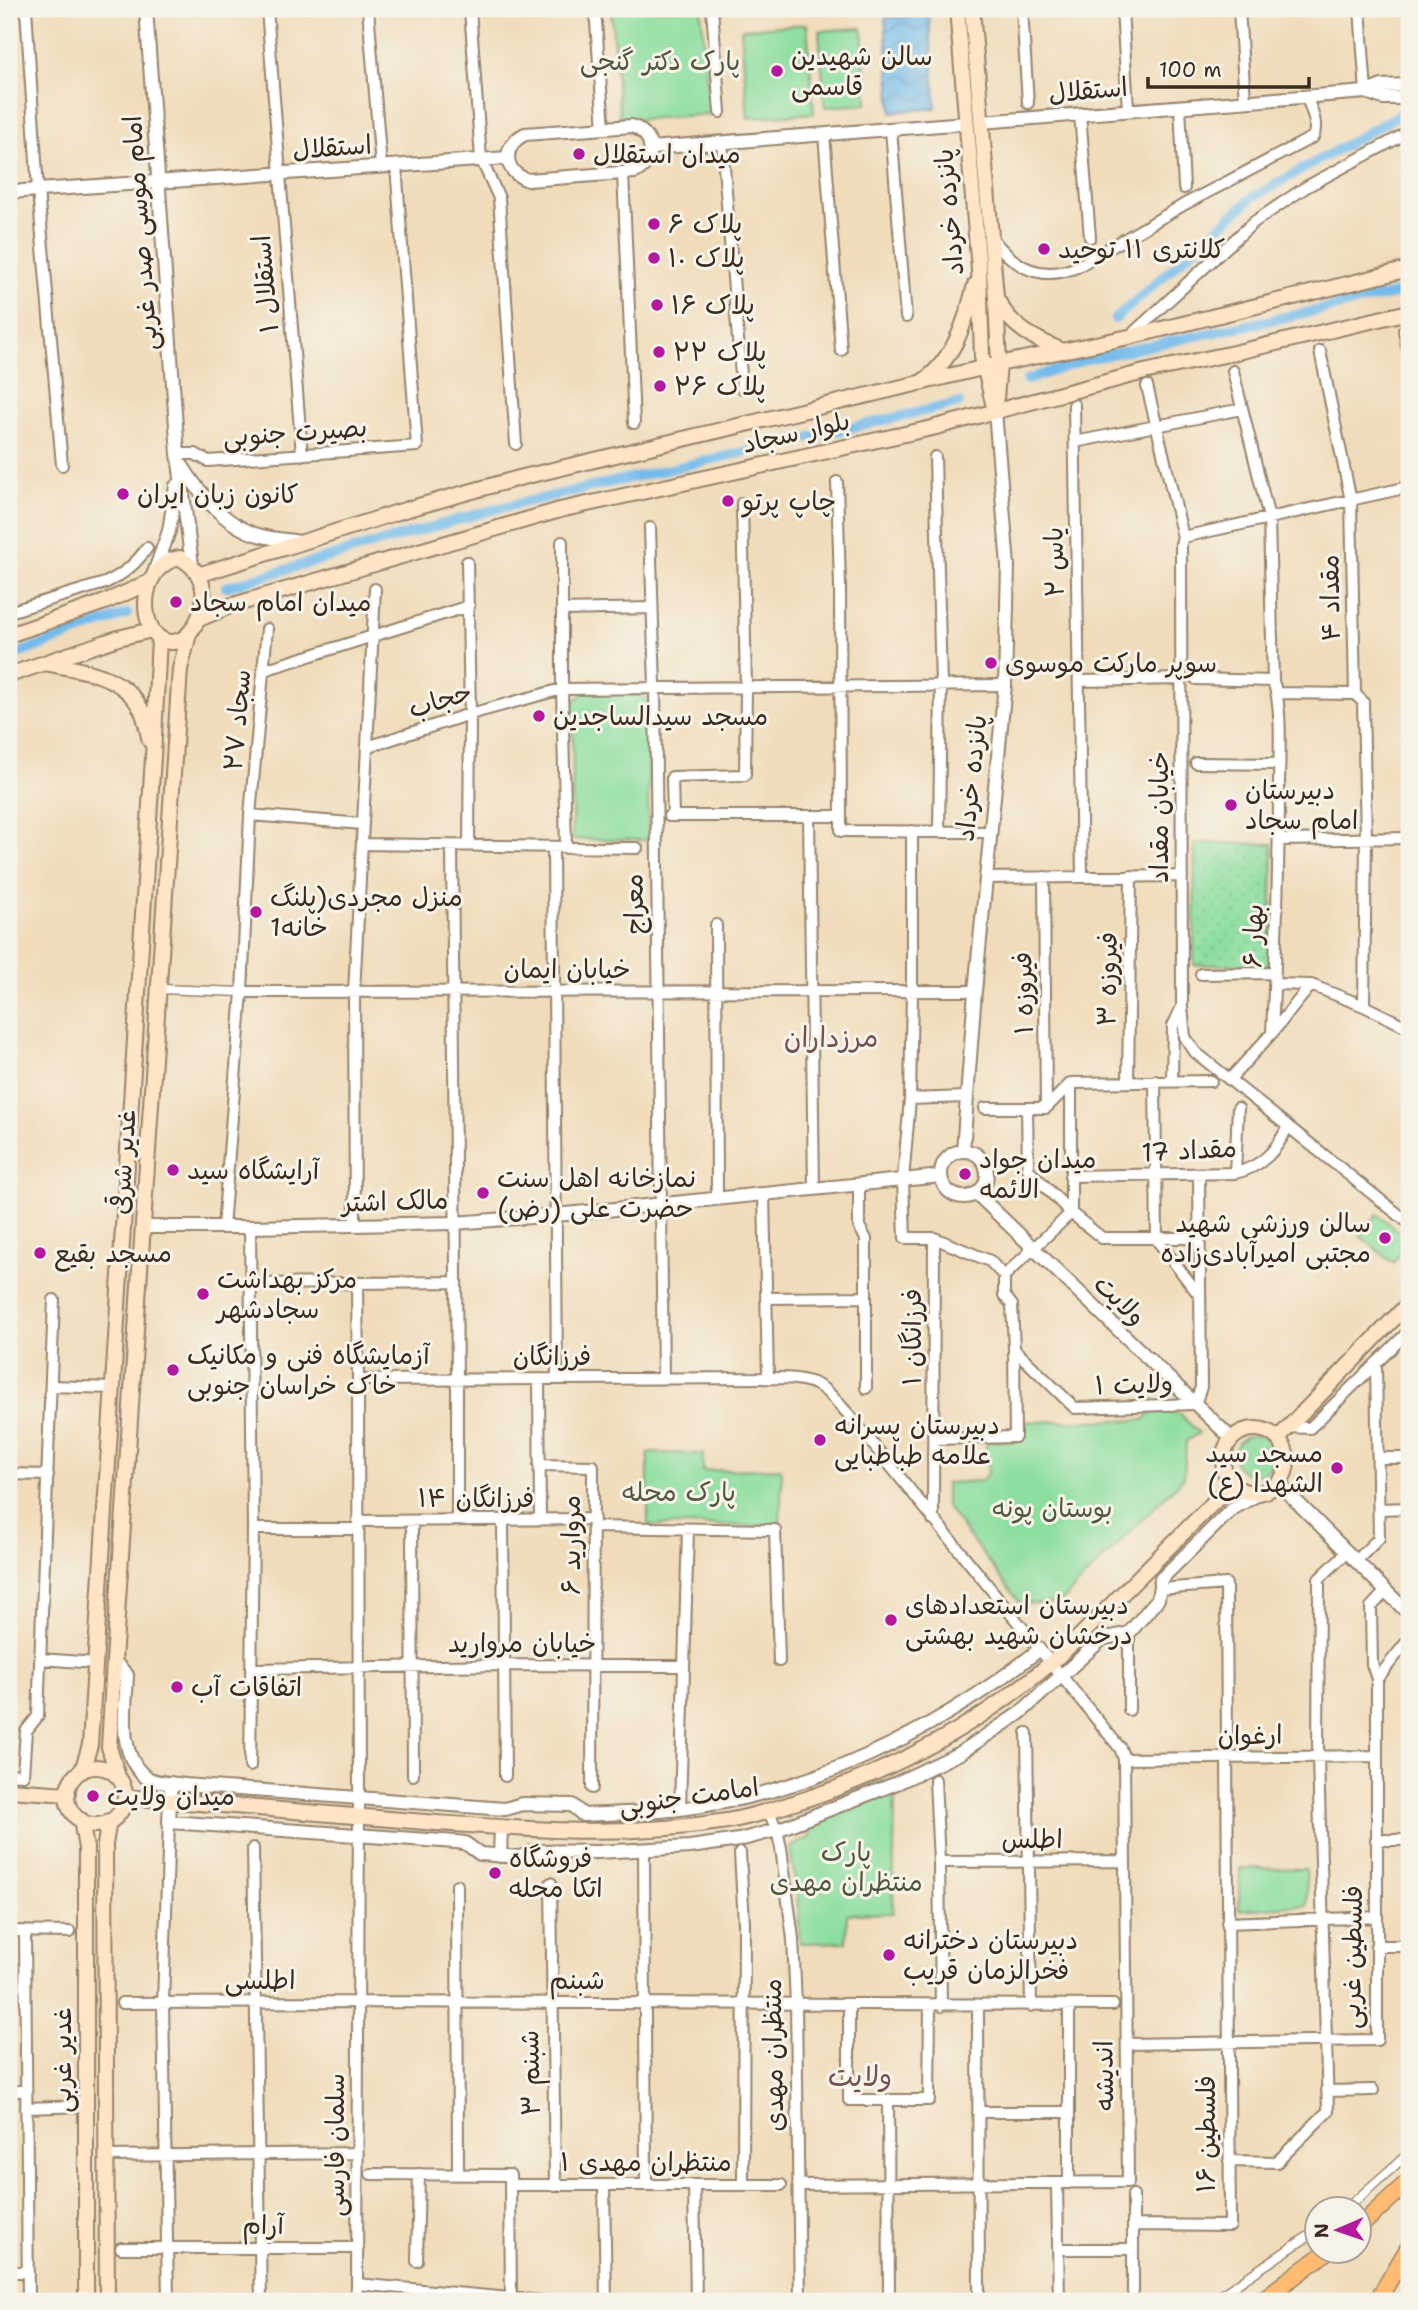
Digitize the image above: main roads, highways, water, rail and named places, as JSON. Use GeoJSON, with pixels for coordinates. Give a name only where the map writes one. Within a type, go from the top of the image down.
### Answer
{"type":"FeatureCollection","features":[{"type":"Feature","properties":{"kind":"main road","name":"پانزده خرداد"},"geometry":{"type":"LineString","coordinates":[[957,9],[990,235],[996,297],[999,364],[995,411]]}},
{"type":"Feature","properties":{"kind":"main road","name":"پانزده خرداد"},"geometry":{"type":"LineString","coordinates":[[972,9],[984,368],[995,411]]}},
{"type":"Feature","properties":{"kind":"main road","name":"بلوار سجاد"},"geometry":{"type":"LineString","coordinates":[[195,570],[519,478],[999,364],[1129,337],[1409,269]]}},
{"type":"Feature","properties":{"kind":"main road"},"geometry":{"type":"LineString","coordinates":[[919,384],[938,369],[955,342],[968,314],[979,270]]}},
{"type":"Feature","properties":{"kind":"main road"},"geometry":{"type":"LineString","coordinates":[[996,297],[1006,314],[1026,333],[1065,351]]}},
{"type":"Feature","properties":{"kind":"main road","name":"بلوار سجاد"},"geometry":{"type":"LineString","coordinates":[[199,619],[230,606],[560,510],[932,428],[1144,372],[1409,312]]}},
{"type":"Feature","properties":{"kind":"main road"},"geometry":{"type":"LineString","coordinates":[[9,635],[105,602],[152,578],[169,559],[180,558],[195,570],[203,588],[204,604],[199,619],[189,634],[180,641],[169,643],[156,634],[146,612],[145,597],[152,578]]}},
{"type":"Feature","properties":{"kind":"main road"},"geometry":{"type":"LineString","coordinates":[[9,675],[118,638],[156,634]]}},
{"type":"Feature","properties":{"kind":"main road","name":"غدیر شرقی"},"geometry":{"type":"LineString","coordinates":[[82,1771],[90,1745],[96,1663],[153,757],[156,634]]}},
{"type":"Feature","properties":{"kind":"main road","name":"غدیر شرقی"},"geometry":{"type":"LineString","coordinates":[[118,1777],[109,1747],[114,1661],[180,669],[189,634]]}},
{"type":"Feature","properties":{"kind":"main road"},"geometry":{"type":"LineString","coordinates":[[44,663],[89,671],[125,688],[142,710],[153,757]]}},
{"type":"Feature","properties":{"kind":"main road"},"geometry":{"type":"LineString","coordinates":[[122,1227],[143,1227]]}},
{"type":"Feature","properties":{"kind":"main road"},"geometry":{"type":"LineString","coordinates":[[1283,1432],[1249,1429],[1231,1439],[1223,1459],[1224,1469],[1233,1483],[1245,1491],[1262,1492],[1278,1483],[1284,1475],[1287,1455],[1283,1432],[1409,1303]]}},
{"type":"Feature","properties":{"kind":"main road","name":"امامت جنوبی"},"geometry":{"type":"LineString","coordinates":[[125,1797],[545,1831],[637,1831],[683,1827],[769,1812],[840,1788],[896,1764],[951,1735],[992,1709],[1051,1664],[1233,1483]]}},
{"type":"Feature","properties":{"kind":"main road"},"geometry":{"type":"LineString","coordinates":[[98,1767],[118,1777],[125,1797],[120,1812],[109,1822],[95,1825],[81,1820],[71,1809],[68,1794],[72,1780],[82,1771],[98,1767]]}},
{"type":"Feature","properties":{"kind":"main road"},"geometry":{"type":"LineString","coordinates":[[9,1790],[68,1794]]}},
{"type":"Feature","properties":{"kind":"main road","name":"غدیر غربی"},"geometry":{"type":"LineString","coordinates":[[81,1820],[86,1848],[86,2301]]}},
{"type":"Feature","properties":{"kind":"main road","name":"غدیر غربی"},"geometry":{"type":"LineString","coordinates":[[107,2301],[105,1844],[109,1822]]}},
{"type":"Feature","properties":{"kind":"main road"},"geometry":{"type":"LineString","coordinates":[[1372,2216],[1409,2181]]}},
{"type":"Feature","properties":{"kind":"main road"},"geometry":{"type":"LineString","coordinates":[[1377,2301],[1409,2247]]}},
{"type":"Feature","properties":{"kind":"main road"},"geometry":{"type":"LineString","coordinates":[[1261,2301],[1310,2264]]}},
{"type":"Feature","properties":{"kind":"water"},"geometry":{"type":"Polygon","coordinates":[[[929,15],[936,108],[892,112],[885,18],[929,15]]]}},
{"type":"Feature","properties":{"kind":"waterway"},"geometry":{"type":"LineString","coordinates":[[1115,319],[1253,197],[1406,111]]}},
{"type":"Feature","properties":{"kind":"waterway"},"geometry":{"type":"LineString","coordinates":[[1027,380],[1087,359],[1409,291]]}},
{"type":"Feature","properties":{"kind":"waterway"},"geometry":{"type":"LineString","coordinates":[[226,587],[495,509],[959,403]]}},
{"type":"Feature","properties":{"kind":"waterway"},"geometry":{"type":"LineString","coordinates":[[9,657],[127,614]]}},
{"type":"Feature","properties":{"kind":"place","name":"سالن شهیدین قاسمی"},"geometry":{"type":"Point","coordinates":[777,71]}},
{"type":"Feature","properties":{"kind":"place","name":"میدان استقلال"},"geometry":{"type":"Point","coordinates":[579,154]}},
{"type":"Feature","properties":{"kind":"place","name":"پلاک ۶"},"geometry":{"type":"Point","coordinates":[654,224]}},
{"type":"Feature","properties":{"kind":"place","name":"کلانتری ۱۱ توحید"},"geometry":{"type":"Point","coordinates":[1044,249]}},
{"type":"Feature","properties":{"kind":"place","name":"پلاک ۱۰"},"geometry":{"type":"Point","coordinates":[654,258]}},
{"type":"Feature","properties":{"kind":"place","name":"پلاک ۱۶"},"geometry":{"type":"Point","coordinates":[657,305]}},
{"type":"Feature","properties":{"kind":"place","name":"پلاک ۲۲"},"geometry":{"type":"Point","coordinates":[659,352]}},
{"type":"Feature","properties":{"kind":"place","name":"پلاک ۲۶"},"geometry":{"type":"Point","coordinates":[660,386]}},
{"type":"Feature","properties":{"kind":"place","name":"کانون زبان ایران"},"geometry":{"type":"Point","coordinates":[123,494]}},
{"type":"Feature","properties":{"kind":"place","name":"چاپ پرتو"},"geometry":{"type":"Point","coordinates":[728,501]}},
{"type":"Feature","properties":{"kind":"place","name":"میدان امام سجاد"},"geometry":{"type":"Point","coordinates":[176,602]}},
{"type":"Feature","properties":{"kind":"place","name":"سوپر مارکت موسوی"},"geometry":{"type":"Point","coordinates":[991,663]}},
{"type":"Feature","properties":{"kind":"place","name":"مسجد سیدالساجدین"},"geometry":{"type":"Point","coordinates":[539,716]}},
{"type":"Feature","properties":{"kind":"place","name":"دبیرستان امام سجاد"},"geometry":{"type":"Point","coordinates":[1231,805]}},
{"type":"Feature","properties":{"kind":"place","name":"منزل مجردی(پلنگ خانه1"},"geometry":{"type":"Point","coordinates":[256,912]}},
{"type":"Feature","properties":{"kind":"place","name":"آرایشگاه سید"},"geometry":{"type":"Point","coordinates":[173,1170]}},
{"type":"Feature","properties":{"kind":"place","name":"میدان جواد الائمه"},"geometry":{"type":"Point","coordinates":[965,1174]}},
{"type":"Feature","properties":{"kind":"place","name":"نمازخانه اهل سنت حضرت علی (رض)"},"geometry":{"type":"Point","coordinates":[483,1193]}},
{"type":"Feature","properties":{"kind":"place","name":"سالن ورزشی شهید مجتبی امیرآبادی‌زاده"},"geometry":{"type":"Point","coordinates":[1385,1238]}},
{"type":"Feature","properties":{"kind":"place","name":"مسجد بقیع"},"geometry":{"type":"Point","coordinates":[40,1253]}},
{"type":"Feature","properties":{"kind":"place","name":"مرکز بهداشت سجادشهر"},"geometry":{"type":"Point","coordinates":[203,1294]}},
{"type":"Feature","properties":{"kind":"place","name":"آزمایشگاه فنی و مکانیک خاک خراسان جنوبی"},"geometry":{"type":"Point","coordinates":[173,1370]}},
{"type":"Feature","properties":{"kind":"place","name":"دبیرستان پسرانه علامه طباطبایی"},"geometry":{"type":"Point","coordinates":[820,1440]}},
{"type":"Feature","properties":{"kind":"place","name":"مسجد سید الشهدا (ع)"},"geometry":{"type":"Point","coordinates":[1337,1468]}},
{"type":"Feature","properties":{"kind":"place","name":"دبیرستان استعدادهای درخشان شهید بهشتی"},"geometry":{"type":"Point","coordinates":[891,1620]}},
{"type":"Feature","properties":{"kind":"place","name":"اتفاقات آب"},"geometry":{"type":"Point","coordinates":[177,1687]}},
{"type":"Feature","properties":{"kind":"place","name":"میدان ولایت"},"geometry":{"type":"Point","coordinates":[93,1796]}},
{"type":"Feature","properties":{"kind":"place","name":"فروشگاه اتکا محله"},"geometry":{"type":"Point","coordinates":[495,1873]}},
{"type":"Feature","properties":{"kind":"place","name":"دبیرستان دخترانه فخرالزمان قریب"},"geometry":{"type":"Point","coordinates":[889,1955]}},
{"type":"Feature","properties":{"kind":"district","name":"مرزداران"},"geometry":{"type":"Point","coordinates":[831,1037]}},
{"type":"Feature","properties":{"kind":"district","name":"ولایت"},"geometry":{"type":"Point","coordinates":[860,2076]}},
{"type":"Feature","properties":{"kind":"park label","name":"پارک دکتر گنجی"},"geometry":{"type":"Point","coordinates":[660,61]}},
{"type":"Feature","properties":{"kind":"park label","name":"پارک محله"},"geometry":{"type":"Point","coordinates":[679,1492]}},
{"type":"Feature","properties":{"kind":"park label","name":"بوستان پونه"},"geometry":{"type":"Point","coordinates":[1052,1508]}},
{"type":"Feature","properties":{"kind":"park label","name":"پارک منتظران مهدی"},"geometry":{"type":"Point","coordinates":[846,1867]}}]}
